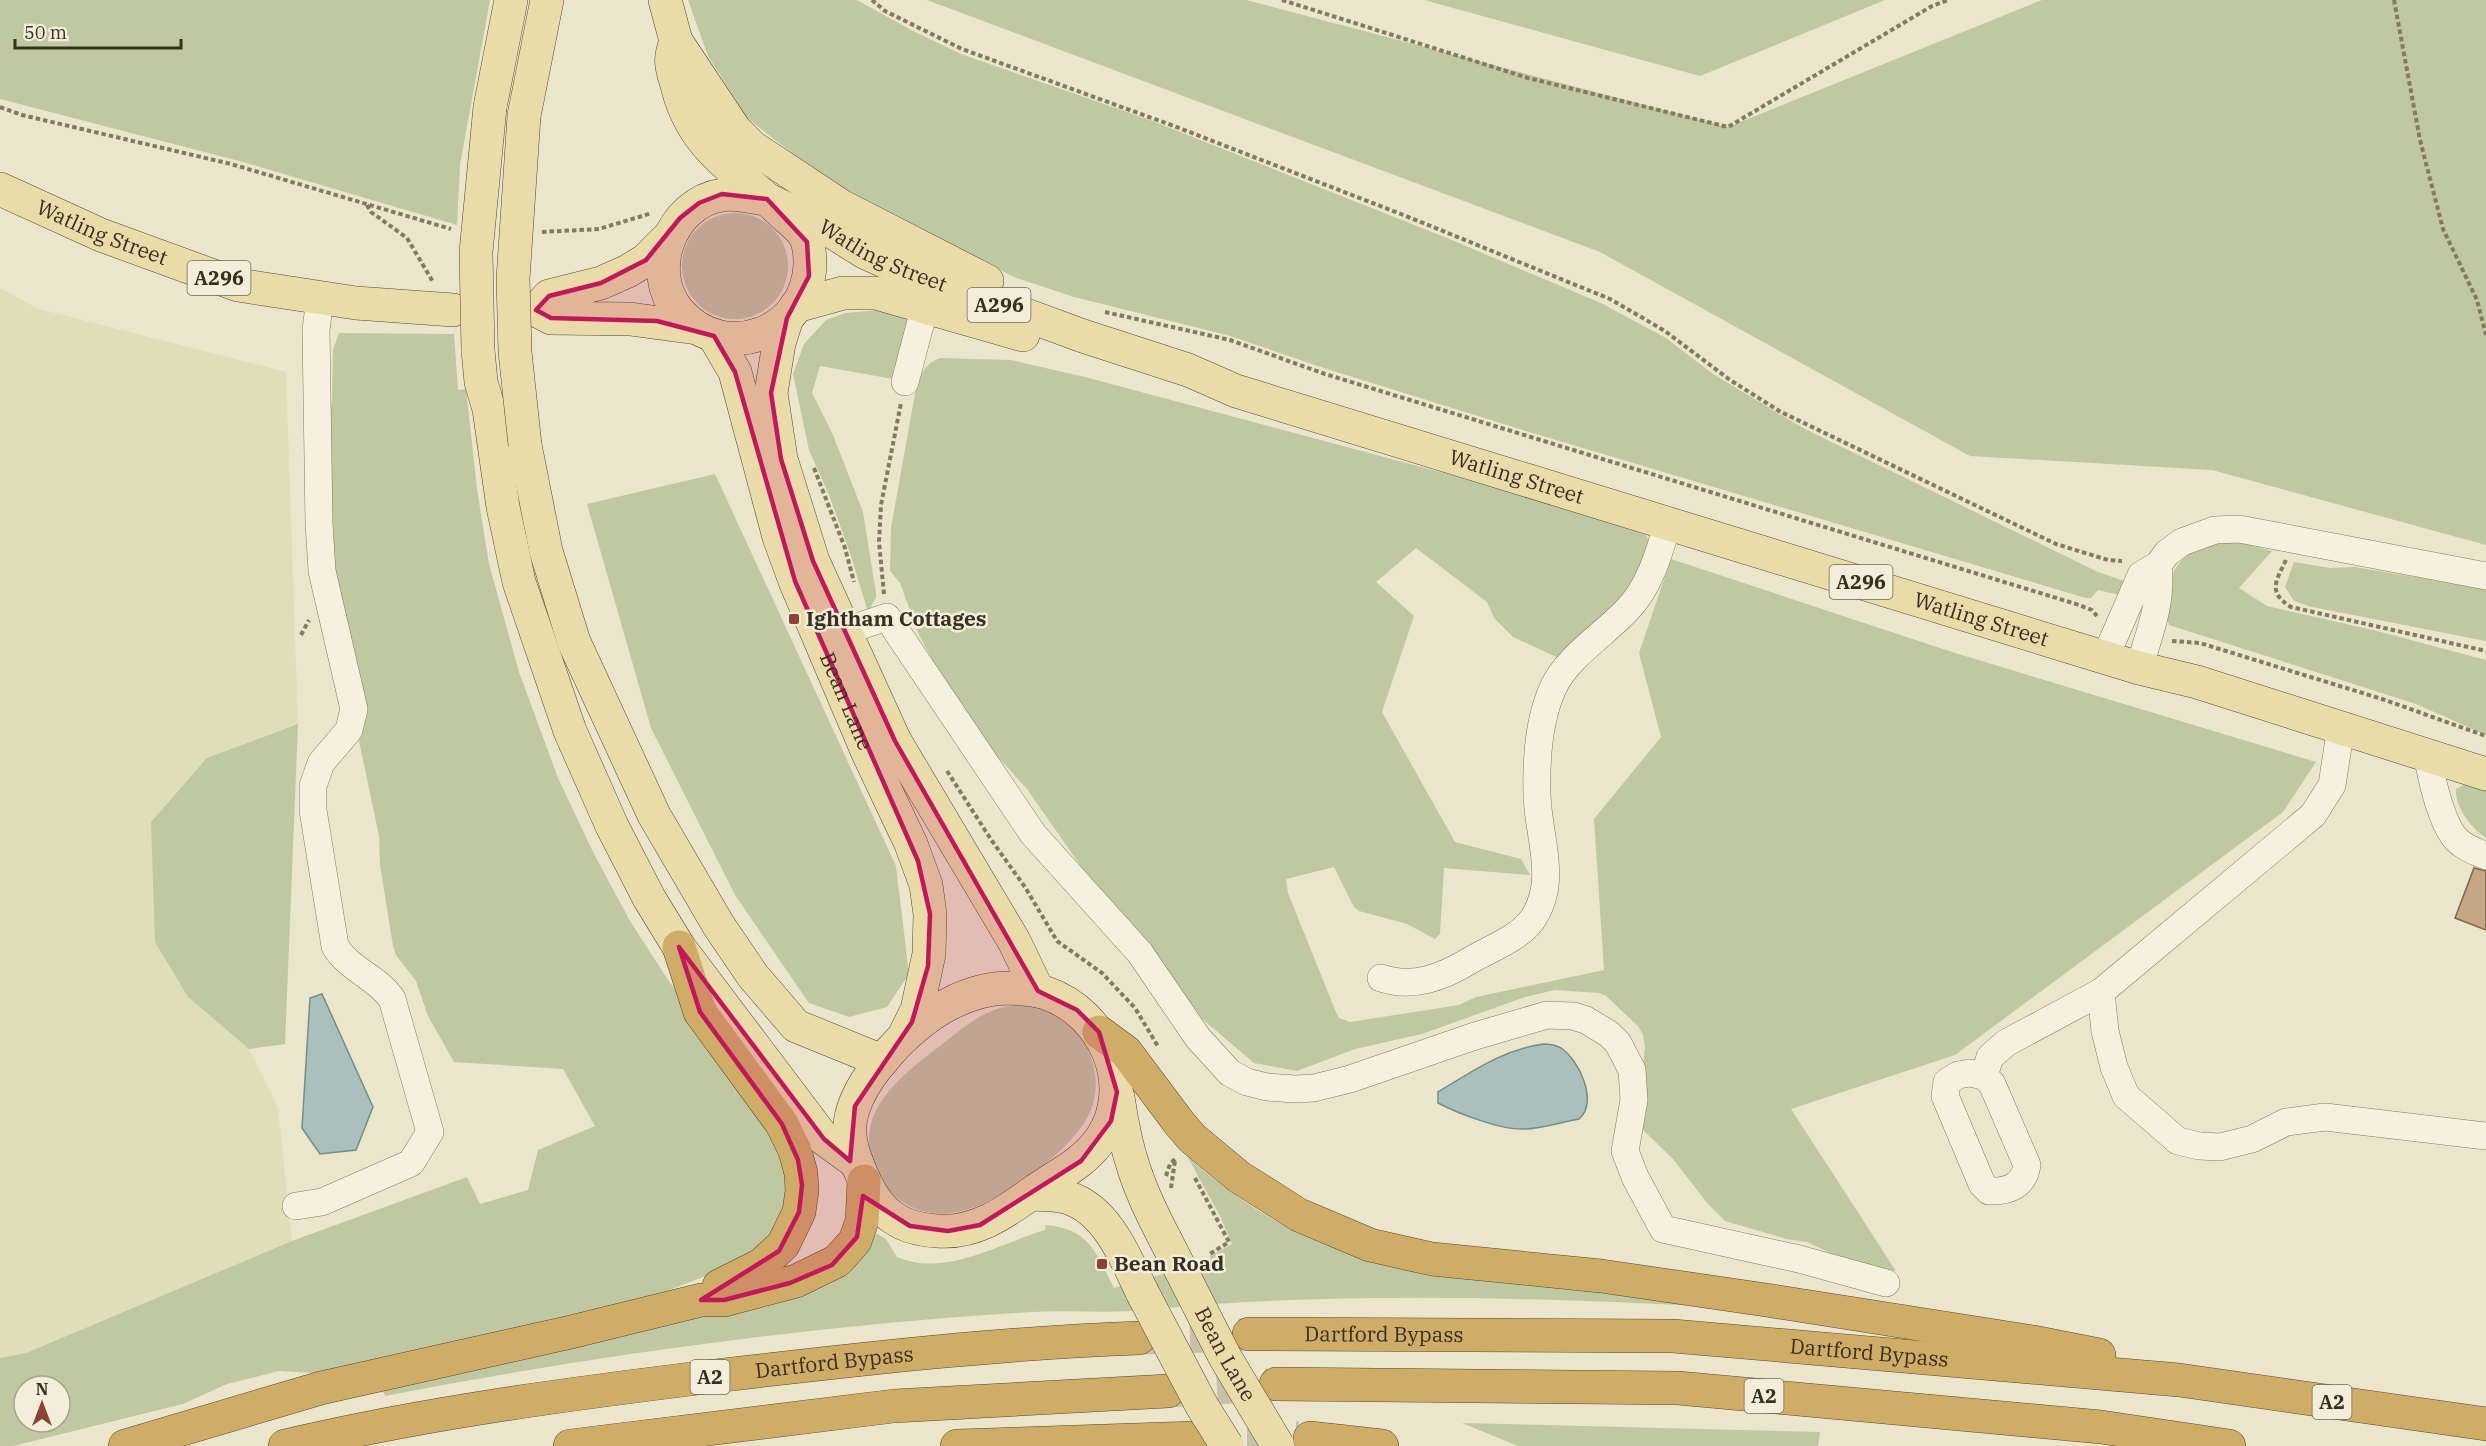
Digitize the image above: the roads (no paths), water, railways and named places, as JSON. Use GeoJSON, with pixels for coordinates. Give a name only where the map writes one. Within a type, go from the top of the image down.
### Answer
{"type":"FeatureCollection","features":[{"type":"Feature","properties":{"kind":"highway"},"geometry":{"type":"LineString","coordinates":[[679,947],[700,1012],[782,1124],[798,1160],[802,1185],[801,1204],[796,1220],[779,1251],[761,1265],[720,1285],[700,1300]]}},
{"type":"Feature","properties":{"kind":"highway"},"geometry":{"type":"LineString","coordinates":[[1098,1032],[1126,1052],[1164,1105],[1192,1138],[1239,1177],[1299,1215],[1370,1245],[1432,1259],[1634,1281],[2083,1350],[2179,1380]]}},
{"type":"Feature","properties":{"kind":"highway"},"geometry":{"type":"LineString","coordinates":[[125,1446],[321,1388],[571,1332],[700,1300],[724,1300],[815,1274],[837,1261],[852,1246],[860,1231],[860,1172]]}},
{"type":"Feature","properties":{"kind":"highway","name":"Dartford Bypass"},"geometry":{"type":"LineString","coordinates":[[1249,1335],[1674,1336],[2179,1380],[2486,1424]]}},
{"type":"Feature","properties":{"kind":"highway","name":"Dartford Bypass"},"geometry":{"type":"LineString","coordinates":[[285,1446],[443,1414],[622,1387],[881,1356],[1139,1338]]}},
{"type":"Feature","properties":{"kind":"highway","name":"A2"},"geometry":{"type":"LineString","coordinates":[[1276,1384],[1678,1388],[2102,1427],[2229,1446]]}},
{"type":"Feature","properties":{"kind":"highway"},"geometry":{"type":"LineString","coordinates":[[570,1446],[894,1406],[1168,1391]]}},
{"type":"Feature","properties":{"kind":"highway"},"geometry":{"type":"LineString","coordinates":[[957,1446],[1194,1438]]}},
{"type":"Feature","properties":{"kind":"highway"},"geometry":{"type":"LineString","coordinates":[[1310,1438],[1382,1446]]}},
{"type":"Feature","properties":{"kind":"main road"},"geometry":{"type":"LineString","coordinates":[[511,0],[490,107],[476,252],[478,350],[482,382],[489,410],[510,450],[546,551],[574,642],[654,815],[719,926],[753,976],[796,1026],[882,1060],[865,1084],[852,1116],[850,1136],[860,1172],[875,1203],[888,1215],[910,1226],[938,1231],[957,1231],[980,1225],[1004,1213],[1074,1167],[1090,1152],[1111,1121],[1117,1092]]}},
{"type":"Feature","properties":{"kind":"main road"},"geometry":{"type":"LineString","coordinates":[[547,0],[524,116],[513,279],[514,352],[510,450],[503,507],[519,582],[570,731],[612,826],[649,898],[679,947],[824,1139],[860,1172]]}},
{"type":"Feature","properties":{"kind":"main road"},"geometry":{"type":"LineString","coordinates":[[664,0],[676,41],[735,130],[752,147],[841,207],[1038,306],[1081,324],[1199,363],[1236,391]]}},
{"type":"Feature","properties":{"kind":"main road"},"geometry":{"type":"LineString","coordinates":[[676,41],[670,57],[683,105],[696,132],[728,168],[768,200],[803,234],[807,242],[810,262],[809,276],[792,312],[771,330],[753,337],[733,339],[638,319],[551,318],[536,310],[549,296],[601,283],[646,260],[667,239],[680,218],[699,203],[722,194],[768,200]]}},
{"type":"Feature","properties":{"kind":"main road","name":"Watling Street"},"geometry":{"type":"LineString","coordinates":[[0,189],[101,235],[238,285],[387,306],[445,299]]}},
{"type":"Feature","properties":{"kind":"main road","name":"Watling Street"},"geometry":{"type":"LineString","coordinates":[[768,200],[821,225],[866,253],[904,270],[1083,336],[1188,370],[1236,391],[2105,658],[2197,682],[2486,774]]}},
{"type":"Feature","properties":{"kind":"main road"},"geometry":{"type":"LineString","coordinates":[[667,239],[662,264],[666,289],[678,311],[705,332]]}},
{"type":"Feature","properties":{"kind":"main road","name":"Watling Street"},"geometry":{"type":"LineString","coordinates":[[792,312],[843,293],[884,294],[1206,388],[1236,391]]}},
{"type":"Feature","properties":{"kind":"main road","name":"Bean Lane"},"geometry":{"type":"LineString","coordinates":[[792,312],[779,343],[771,393],[781,459],[813,561],[868,625],[895,741],[1014,942],[1038,991]]}},
{"type":"Feature","properties":{"kind":"main road","name":"Bean Lane"},"geometry":{"type":"LineString","coordinates":[[705,332],[735,372],[779,537],[795,581],[868,753],[911,844],[926,885],[930,914],[930,946],[917,1010],[903,1037],[882,1060]]}},
{"type":"Feature","properties":{"kind":"main road","name":"Bean Lane"},"geometry":{"type":"LineString","coordinates":[[882,1060],[924,1020],[966,996],[1001,988],[1038,991],[1055,997],[1077,1010],[1098,1032],[1111,1059],[1122,1125],[1134,1174],[1144,1199],[1225,1357],[1278,1446]]}},
{"type":"Feature","properties":{"kind":"main road"},"geometry":{"type":"LineString","coordinates":[[1032,1194],[1072,1199],[1097,1218],[1117,1244],[1202,1406],[1227,1446]]}},
{"type":"Feature","properties":{"kind":"lane"},"geometry":{"type":"LineString","coordinates":[[296,1206],[322,1202],[411,1162],[430,1132],[392,999],[383,988],[340,954],[333,937],[314,810],[313,786],[321,763],[349,730],[354,709],[350,686],[321,605],[316,330],[320,298]]}},
{"type":"Feature","properties":{"kind":"lane"},"geometry":{"type":"LineString","coordinates":[[905,382],[926,306]]}},
{"type":"Feature","properties":{"kind":"lane"},"geometry":{"type":"LineString","coordinates":[[1381,978],[1394,983],[1426,981],[1455,969],[1518,933],[1531,920],[1540,901],[1545,877],[1545,850],[1537,797],[1540,742],[1549,696],[1563,671],[1628,609],[1642,590],[1656,560],[1668,523]]}},
{"type":"Feature","properties":{"kind":"lane"},"geometry":{"type":"LineString","coordinates":[[2105,658],[2141,575],[2158,566],[2167,553],[2182,542],[2215,530],[2239,529],[2486,576]]}},
{"type":"Feature","properties":{"kind":"lane"},"geometry":{"type":"LineString","coordinates":[[2139,668],[2154,618],[2160,582],[2158,566]]}},
{"type":"Feature","properties":{"kind":"lane"},"geometry":{"type":"LineString","coordinates":[[868,625],[1033,834],[1140,953],[1198,1038],[1219,1063],[1235,1076],[1247,1082],[1276,1088],[1325,1086],[1475,1036],[1547,1015],[1573,1016],[1586,1020],[1598,1026],[1618,1043],[1632,1070],[1634,1100],[1625,1151],[1635,1177],[1663,1229],[1799,1259],[1886,1283]]}},
{"type":"Feature","properties":{"kind":"lane"},"geometry":{"type":"LineString","coordinates":[[1984,1076],[1990,1057],[2006,1043],[2101,992],[2313,815],[2332,785],[2341,727]]}},
{"type":"Feature","properties":{"kind":"lane"},"geometry":{"type":"LineString","coordinates":[[2427,754],[2434,793],[2454,838],[2467,848],[2486,856]]}},
{"type":"Feature","properties":{"kind":"lane"},"geometry":{"type":"LineString","coordinates":[[2101,992],[2105,1031],[2114,1067],[2126,1096],[2178,1141],[2199,1146],[2220,1147],[2252,1138],[2286,1122],[2325,1117],[2486,1136]]}},
{"type":"Feature","properties":{"kind":"tunnel"},"geometry":{"type":"LineString","coordinates":[[1141,1338],[1242,1335]]}},
{"type":"Feature","properties":{"kind":"tunnel"},"geometry":{"type":"LineString","coordinates":[[1168,1391],[1268,1385]]}},
{"type":"Feature","properties":{"kind":"tunnel"},"geometry":{"type":"LineString","coordinates":[[1198,1438],[1299,1438]]}},
{"type":"Feature","properties":{"kind":"place","name":"Ightham Cottages"},"geometry":{"type":"Point","coordinates":[794,619]}},
{"type":"Feature","properties":{"kind":"place","name":"Bean Road"},"geometry":{"type":"Point","coordinates":[1102,1264]}}]}
